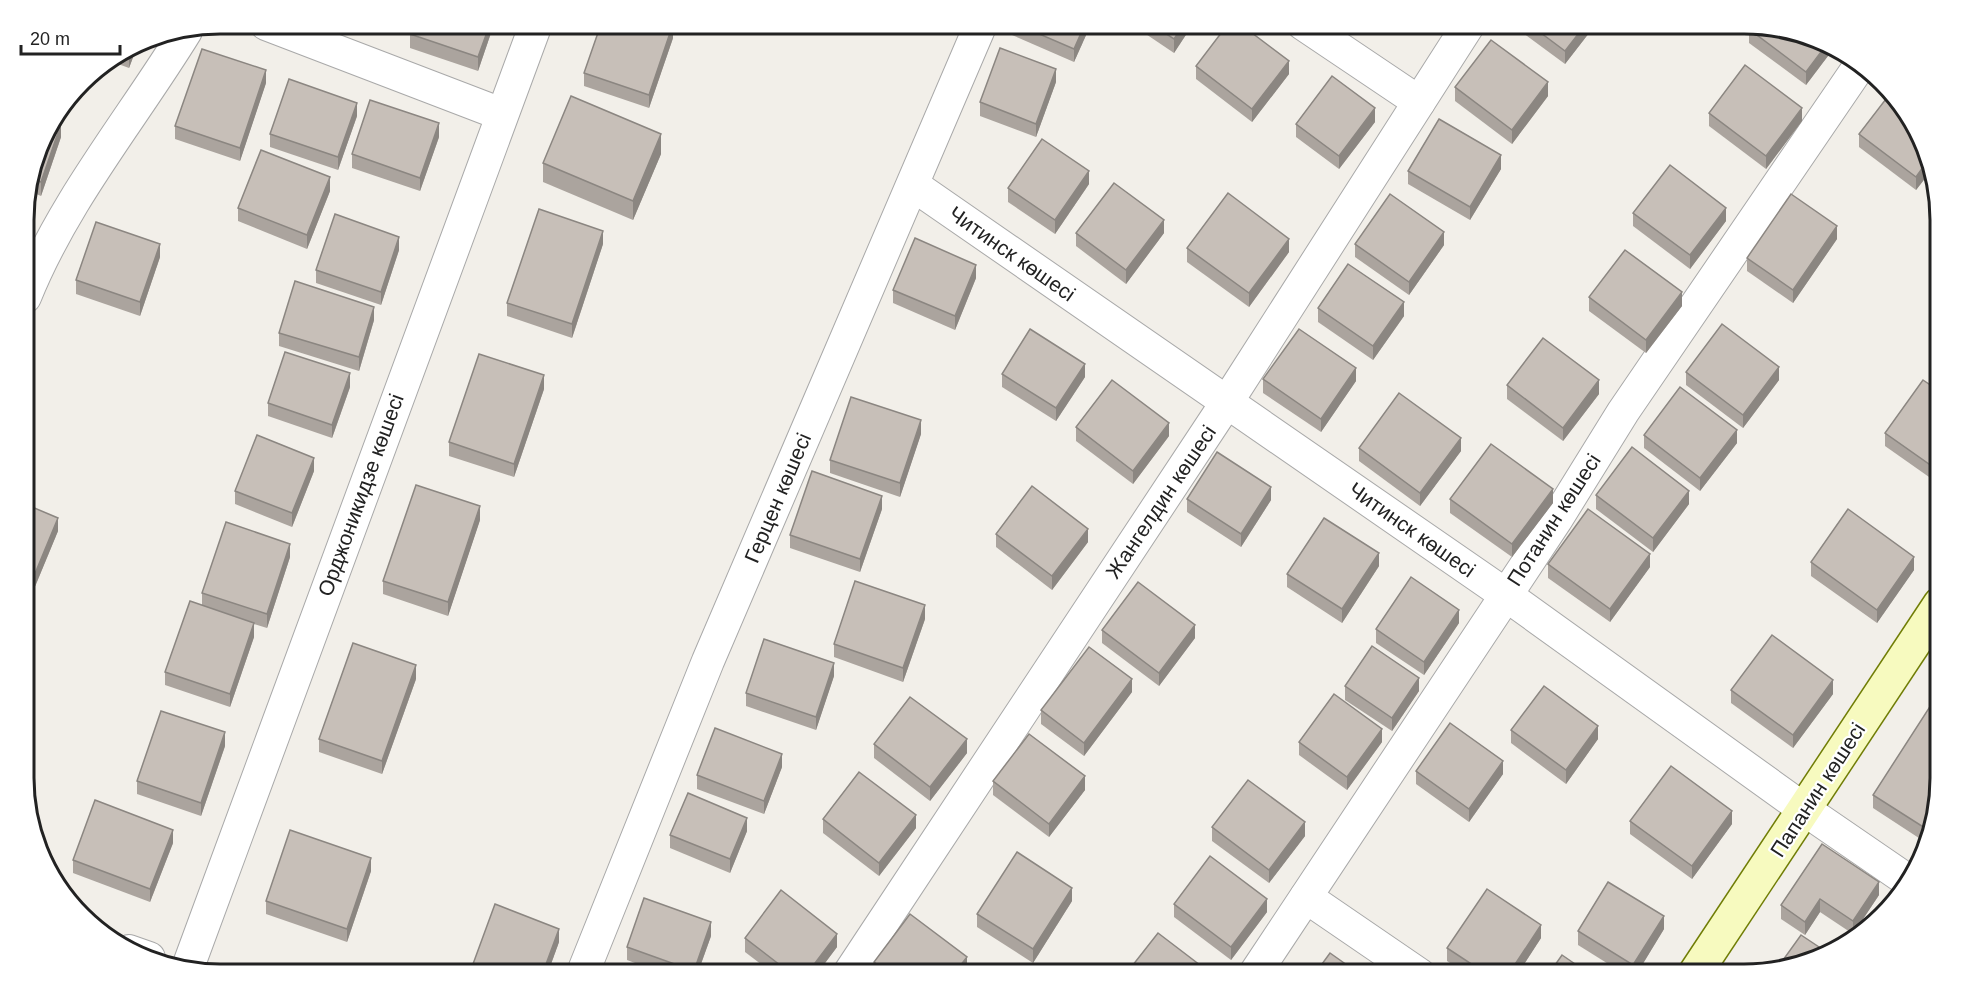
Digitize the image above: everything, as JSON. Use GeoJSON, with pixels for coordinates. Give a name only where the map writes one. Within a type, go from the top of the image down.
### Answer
{"type":"FeatureCollection","features":[{"type":"Feature","properties":{"kind":"main road","name":"Папанин көшесі"},"geometry":{"type":"LineString","coordinates":[[1701,964],[1930,619]]}},
{"type":"Feature","properties":{"kind":"street","name":"Герцен көшесі"},"geometry":{"type":"LineString","coordinates":[[586,964],[708,661],[977,34]]}},
{"type":"Feature","properties":{"kind":"street"},"geometry":{"type":"LineString","coordinates":[[1318,34],[1419,102]]}},
{"type":"Feature","properties":{"kind":"street","name":"Жангелдин көшесі"},"geometry":{"type":"LineString","coordinates":[[855,964],[1227,402],[1462,34]]}},
{"type":"Feature","properties":{"kind":"street"},"geometry":{"type":"LineString","coordinates":[[295,35],[501,114]]}},
{"type":"Feature","properties":{"kind":"street","name":"Орджоникидзе көшесі"},"geometry":{"type":"LineString","coordinates":[[190,962],[532,35]]}},
{"type":"Feature","properties":{"kind":"street"},"geometry":{"type":"LineString","coordinates":[[35,271],[88,178],[146,97],[181,39]]}},
{"type":"Feature","properties":{"kind":"street","name":"Потанин көшесі"},"geometry":{"type":"LineString","coordinates":[[1261,964],[1506,595],[1623,412],[1855,71]]}},
{"type":"Feature","properties":{"kind":"street","name":"Читинск көшесі"},"geometry":{"type":"LineString","coordinates":[[913,185],[1506,595],[1805,810],[1901,876]]}},
{"type":"Feature","properties":{"kind":"street"},"geometry":{"type":"LineString","coordinates":[[1306,897],[1404,964]]}},
{"type":"Feature","properties":{"kind":"building"},"geometry":{"type":"Polygon","coordinates":[[[1040,34],[1080,34],[1074,49],[1040,34]]]}},
{"type":"Feature","properties":{"kind":"building"},"geometry":{"type":"Polygon","coordinates":[[[1167,34],[1177,34],[1174,39],[1167,34]]]}},
{"type":"Feature","properties":{"kind":"building"},"geometry":{"type":"Polygon","coordinates":[[[1220,34],[1254,34],[1289,61],[1252,109],[1196,66],[1220,34]]]}},
{"type":"Feature","properties":{"kind":"building"},"geometry":{"type":"Polygon","coordinates":[[[1543,34],[1578,34],[1565,51],[1543,34]]]}},
{"type":"Feature","properties":{"kind":"building"},"geometry":{"type":"Polygon","coordinates":[[[413,35],[486,35],[478,57],[413,35]]]}},
{"type":"Feature","properties":{"kind":"building"},"geometry":{"type":"Polygon","coordinates":[[[597,35],[669,35],[649,95],[584,73],[597,35]]]}},
{"type":"Feature","properties":{"kind":"building"},"geometry":{"type":"Polygon","coordinates":[[[1757,35],[1792,41],[1821,52],[1806,72],[1757,35]]]}},
{"type":"Feature","properties":{"kind":"building"},"geometry":{"type":"Polygon","coordinates":[[[1491,40],[1548,82],[1512,130],[1455,87],[1491,40]]]}},
{"type":"Feature","properties":{"kind":"building"},"geometry":{"type":"Polygon","coordinates":[[[1000,48],[1056,69],[1036,124],[980,102],[1000,48]]]}},
{"type":"Feature","properties":{"kind":"building"},"geometry":{"type":"Polygon","coordinates":[[[202,49],[266,70],[240,148],[175,126],[202,49]]]}},
{"type":"Feature","properties":{"kind":"building"},"geometry":{"type":"Polygon","coordinates":[[[1745,65],[1802,108],[1766,156],[1709,113],[1745,65]]]}},
{"type":"Feature","properties":{"kind":"building"},"geometry":{"type":"Polygon","coordinates":[[[1332,76],[1375,108],[1339,156],[1296,124],[1332,76]]]}},
{"type":"Feature","properties":{"kind":"building"},"geometry":{"type":"Polygon","coordinates":[[[289,79],[357,103],[338,157],[270,134],[289,79]]]}},
{"type":"Feature","properties":{"kind":"building"},"geometry":{"type":"Polygon","coordinates":[[[571,96],[661,134],[633,201],[543,163],[571,96]]]}},
{"type":"Feature","properties":{"kind":"building"},"geometry":{"type":"Polygon","coordinates":[[[370,100],[439,123],[420,178],[352,154],[370,100]]]}},
{"type":"Feature","properties":{"kind":"building"},"geometry":{"type":"Polygon","coordinates":[[[1885,100],[1905,128],[1922,169],[1916,177],[1859,134],[1885,100]]]}},
{"type":"Feature","properties":{"kind":"building"},"geometry":{"type":"Polygon","coordinates":[[[1439,119],[1501,155],[1470,207],[1408,171],[1439,119]]]}},
{"type":"Feature","properties":{"kind":"building"},"geometry":{"type":"Polygon","coordinates":[[[61,124],[41,182],[39,181],[41,172],[61,124]]]}},
{"type":"Feature","properties":{"kind":"building"},"geometry":{"type":"Polygon","coordinates":[[[1042,139],[1089,171],[1055,220],[1008,188],[1042,139]]]}},
{"type":"Feature","properties":{"kind":"building"},"geometry":{"type":"Polygon","coordinates":[[[261,150],[330,177],[307,235],[238,208],[261,150]]]}},
{"type":"Feature","properties":{"kind":"building"},"geometry":{"type":"Polygon","coordinates":[[[1670,165],[1726,208],[1690,255],[1633,213],[1670,165]]]}},
{"type":"Feature","properties":{"kind":"building"},"geometry":{"type":"Polygon","coordinates":[[[1114,183],[1164,220],[1126,270],[1076,233],[1114,183]]]}},
{"type":"Feature","properties":{"kind":"building"},"geometry":{"type":"Polygon","coordinates":[[[1228,193],[1289,239],[1249,293],[1187,248],[1228,193]]]}},
{"type":"Feature","properties":{"kind":"building"},"geometry":{"type":"Polygon","coordinates":[[[1390,194],[1444,232],[1409,282],[1355,244],[1390,194]]]}},
{"type":"Feature","properties":{"kind":"building"},"geometry":{"type":"Polygon","coordinates":[[[1791,194],[1837,226],[1793,290],[1747,258],[1791,194]]]}},
{"type":"Feature","properties":{"kind":"building"},"geometry":{"type":"Polygon","coordinates":[[[539,209],[603,231],[572,324],[507,303],[539,209]]]}},
{"type":"Feature","properties":{"kind":"building"},"geometry":{"type":"Polygon","coordinates":[[[335,214],[399,237],[381,292],[316,270],[335,214]]]}},
{"type":"Feature","properties":{"kind":"building"},"geometry":{"type":"Polygon","coordinates":[[[96,222],[160,244],[140,302],[76,280],[96,222]]]}},
{"type":"Feature","properties":{"kind":"building"},"geometry":{"type":"Polygon","coordinates":[[[915,238],[976,265],[955,316],[893,290],[915,238]]]}},
{"type":"Feature","properties":{"kind":"building"},"geometry":{"type":"Polygon","coordinates":[[[1625,250],[1682,292],[1646,340],[1589,297],[1625,250]]]}},
{"type":"Feature","properties":{"kind":"building"},"geometry":{"type":"Polygon","coordinates":[[[1348,264],[1404,302],[1373,346],[1318,308],[1348,264]]]}},
{"type":"Feature","properties":{"kind":"building"},"geometry":{"type":"Polygon","coordinates":[[[295,281],[374,307],[359,357],[279,333],[295,281]]]}},
{"type":"Feature","properties":{"kind":"building"},"geometry":{"type":"Polygon","coordinates":[[[1722,324],[1779,367],[1743,415],[1686,372],[1722,324]]]}},
{"type":"Feature","properties":{"kind":"building"},"geometry":{"type":"Polygon","coordinates":[[[1030,329],[1085,364],[1056,408],[1002,374],[1030,329]]]}},
{"type":"Feature","properties":{"kind":"building"},"geometry":{"type":"Polygon","coordinates":[[[1299,329],[1356,368],[1321,419],[1263,379],[1299,329]]]}},
{"type":"Feature","properties":{"kind":"building"},"geometry":{"type":"Polygon","coordinates":[[[1543,338],[1599,380],[1563,428],[1507,385],[1543,338]]]}},
{"type":"Feature","properties":{"kind":"building"},"geometry":{"type":"Polygon","coordinates":[[[285,352],[350,373],[332,425],[268,403],[285,352]]]}},
{"type":"Feature","properties":{"kind":"building"},"geometry":{"type":"Polygon","coordinates":[[[479,354],[544,375],[514,464],[449,442],[479,354]]]}},
{"type":"Feature","properties":{"kind":"building"},"geometry":{"type":"Polygon","coordinates":[[[1112,380],[1169,423],[1133,471],[1076,427],[1112,380]]]}},
{"type":"Feature","properties":{"kind":"building"},"geometry":{"type":"Polygon","coordinates":[[[1923,380],[1930,385],[1930,465],[1885,433],[1923,380]]]}},
{"type":"Feature","properties":{"kind":"building"},"geometry":{"type":"Polygon","coordinates":[[[1680,387],[1737,430],[1700,478],[1644,435],[1680,387]]]}},
{"type":"Feature","properties":{"kind":"building"},"geometry":{"type":"Polygon","coordinates":[[[1399,393],[1461,438],[1420,493],[1359,448],[1399,393]]]}},
{"type":"Feature","properties":{"kind":"building"},"geometry":{"type":"Polygon","coordinates":[[[851,397],[921,420],[900,483],[830,460],[851,397]]]}},
{"type":"Feature","properties":{"kind":"building"},"geometry":{"type":"Polygon","coordinates":[[[257,435],[314,458],[292,513],[235,491],[257,435]]]}},
{"type":"Feature","properties":{"kind":"building"},"geometry":{"type":"Polygon","coordinates":[[[1491,444],[1553,489],[1512,544],[1450,499],[1491,444]]]}},
{"type":"Feature","properties":{"kind":"building"},"geometry":{"type":"Polygon","coordinates":[[[1632,447],[1689,491],[1653,538],[1596,495],[1632,447]]]}},
{"type":"Feature","properties":{"kind":"building"},"geometry":{"type":"Polygon","coordinates":[[[1217,452],[1271,487],[1241,534],[1187,499],[1217,452]]]}},
{"type":"Feature","properties":{"kind":"building"},"geometry":{"type":"Polygon","coordinates":[[[812,471],[882,496],[860,559],[790,535],[812,471]]]}},
{"type":"Feature","properties":{"kind":"building"},"geometry":{"type":"Polygon","coordinates":[[[416,485],[480,506],[448,602],[383,581],[416,485]]]}},
{"type":"Feature","properties":{"kind":"building"},"geometry":{"type":"Polygon","coordinates":[[[1032,486],[1088,529],[1052,576],[996,534],[1032,486]]]}},
{"type":"Feature","properties":{"kind":"building"},"geometry":{"type":"Polygon","coordinates":[[[34,508],[58,518],[34,575],[34,508]]]}},
{"type":"Feature","properties":{"kind":"building"},"geometry":{"type":"Polygon","coordinates":[[[1588,509],[1650,554],[1610,609],[1548,564],[1588,509]]]}},
{"type":"Feature","properties":{"kind":"building"},"geometry":{"type":"Polygon","coordinates":[[[1848,509],[1914,557],[1877,610],[1811,562],[1848,509]]]}},
{"type":"Feature","properties":{"kind":"building"},"geometry":{"type":"Polygon","coordinates":[[[1324,518],[1379,553],[1342,609],[1287,574],[1324,518]]]}},
{"type":"Feature","properties":{"kind":"building"},"geometry":{"type":"Polygon","coordinates":[[[226,522],[290,544],[267,614],[202,593],[226,522]]]}},
{"type":"Feature","properties":{"kind":"building"},"geometry":{"type":"Polygon","coordinates":[[[1411,577],[1459,610],[1424,662],[1376,629],[1411,577]]]}},
{"type":"Feature","properties":{"kind":"building"},"geometry":{"type":"Polygon","coordinates":[[[855,581],[925,605],[903,668],[834,644],[855,581]]]}},
{"type":"Feature","properties":{"kind":"building"},"geometry":{"type":"Polygon","coordinates":[[[1138,582],[1195,625],[1159,673],[1102,630],[1138,582]]]}},
{"type":"Feature","properties":{"kind":"building"},"geometry":{"type":"Polygon","coordinates":[[[190,601],[254,623],[230,694],[165,672],[190,601]]]}},
{"type":"Feature","properties":{"kind":"building"},"geometry":{"type":"Polygon","coordinates":[[[1772,635],[1833,680],[1793,735],[1731,690],[1772,635]]]}},
{"type":"Feature","properties":{"kind":"building"},"geometry":{"type":"Polygon","coordinates":[[[764,639],[834,663],[816,717],[746,693],[764,639]]]}},
{"type":"Feature","properties":{"kind":"building"},"geometry":{"type":"Polygon","coordinates":[[[353,643],[416,665],[382,761],[319,739],[353,643]]]}},
{"type":"Feature","properties":{"kind":"building"},"geometry":{"type":"Polygon","coordinates":[[[1372,646],[1419,678],[1392,718],[1345,686],[1372,646]]]}},
{"type":"Feature","properties":{"kind":"building"},"geometry":{"type":"Polygon","coordinates":[[[1089,647],[1132,679],[1084,743],[1041,710],[1089,647]]]}},
{"type":"Feature","properties":{"kind":"building"},"geometry":{"type":"Polygon","coordinates":[[[1544,686],[1598,726],[1566,770],[1511,730],[1544,686]]]}},
{"type":"Feature","properties":{"kind":"building"},"geometry":{"type":"Polygon","coordinates":[[[1334,694],[1382,729],[1347,777],[1299,742],[1334,694]]]}},
{"type":"Feature","properties":{"kind":"building"},"geometry":{"type":"Polygon","coordinates":[[[910,697],[967,739],[930,787],[874,744],[910,697]]]}},
{"type":"Feature","properties":{"kind":"building"},"geometry":{"type":"Polygon","coordinates":[[[1930,707],[1930,778],[1923,827],[1873,795],[1930,707]]]}},
{"type":"Feature","properties":{"kind":"building"},"geometry":{"type":"Polygon","coordinates":[[[161,711],[225,732],[201,803],[137,781],[161,711]]]}},
{"type":"Feature","properties":{"kind":"building"},"geometry":{"type":"Polygon","coordinates":[[[1450,723],[1503,761],[1469,809],[1416,771],[1450,723]]]}},
{"type":"Feature","properties":{"kind":"building"},"geometry":{"type":"Polygon","coordinates":[[[715,728],[782,754],[764,801],[697,775],[715,728]]]}},
{"type":"Feature","properties":{"kind":"building"},"geometry":{"type":"Polygon","coordinates":[[[1029,734],[1085,776],[1049,824],[993,781],[1029,734]]]}},
{"type":"Feature","properties":{"kind":"building"},"geometry":{"type":"Polygon","coordinates":[[[1671,766],[1732,811],[1692,866],[1630,821],[1671,766]]]}},
{"type":"Feature","properties":{"kind":"building"},"geometry":{"type":"Polygon","coordinates":[[[859,772],[916,815],[879,863],[823,819],[859,772]]]}},
{"type":"Feature","properties":{"kind":"building"},"geometry":{"type":"Polygon","coordinates":[[[1248,780],[1305,822],[1269,870],[1212,827],[1248,780]]]}},
{"type":"Feature","properties":{"kind":"building"},"geometry":{"type":"Polygon","coordinates":[[[688,793],[747,818],[730,859],[670,835],[688,793]]]}},
{"type":"Feature","properties":{"kind":"building"},"geometry":{"type":"Polygon","coordinates":[[[95,800],[173,830],[150,889],[73,860],[95,800]]]}},
{"type":"Feature","properties":{"kind":"building"},"geometry":{"type":"Polygon","coordinates":[[[290,830],[371,858],[347,929],[266,901],[290,830]]]}},
{"type":"Feature","properties":{"kind":"building"},"geometry":{"type":"Polygon","coordinates":[[[1822,844],[1879,882],[1853,921],[1820,899],[1805,922],[1781,905],[1822,844]]]}},
{"type":"Feature","properties":{"kind":"building"},"geometry":{"type":"Polygon","coordinates":[[[1017,852],[1072,888],[1033,949],[977,914],[1017,852]]]}},
{"type":"Feature","properties":{"kind":"building"},"geometry":{"type":"Polygon","coordinates":[[[1210,856],[1267,899],[1231,947],[1174,904],[1210,856]]]}},
{"type":"Feature","properties":{"kind":"building"},"geometry":{"type":"Polygon","coordinates":[[[1608,882],[1664,916],[1634,964],[1578,931],[1608,882]]]}},
{"type":"Feature","properties":{"kind":"building"},"geometry":{"type":"Polygon","coordinates":[[[1487,889],[1541,925],[1515,964],[1471,964],[1447,948],[1487,889]]]}},
{"type":"Feature","properties":{"kind":"building"},"geometry":{"type":"Polygon","coordinates":[[[781,890],[837,934],[814,964],[779,964],[745,938],[781,890]]]}},
{"type":"Feature","properties":{"kind":"building"},"geometry":{"type":"Polygon","coordinates":[[[644,898],[711,922],[696,964],[674,964],[627,947],[644,898]]]}},
{"type":"Feature","properties":{"kind":"building"},"geometry":{"type":"Polygon","coordinates":[[[495,904],[559,929],[546,964],[473,964],[495,904]]]}},
{"type":"Feature","properties":{"kind":"building"},"geometry":{"type":"Polygon","coordinates":[[[910,914],[967,957],[962,964],[877,964],[874,962],[910,914]]]}},
{"type":"Feature","properties":{"kind":"building"},"geometry":{"type":"Polygon","coordinates":[[[1158,933],[1199,964],[1134,964],[1158,933]]]}},
{"type":"Feature","properties":{"kind":"building"},"geometry":{"type":"Polygon","coordinates":[[[1801,935],[1820,948],[1803,955],[1783,960],[1801,935]]]}},
{"type":"Feature","properties":{"kind":"building"},"geometry":{"type":"Polygon","coordinates":[[[1330,953],[1346,964],[1322,964],[1330,953]]]}},
{"type":"Feature","properties":{"kind":"building"},"geometry":{"type":"Polygon","coordinates":[[[1562,955],[1575,964],[1556,964],[1562,955]]]}}]}
